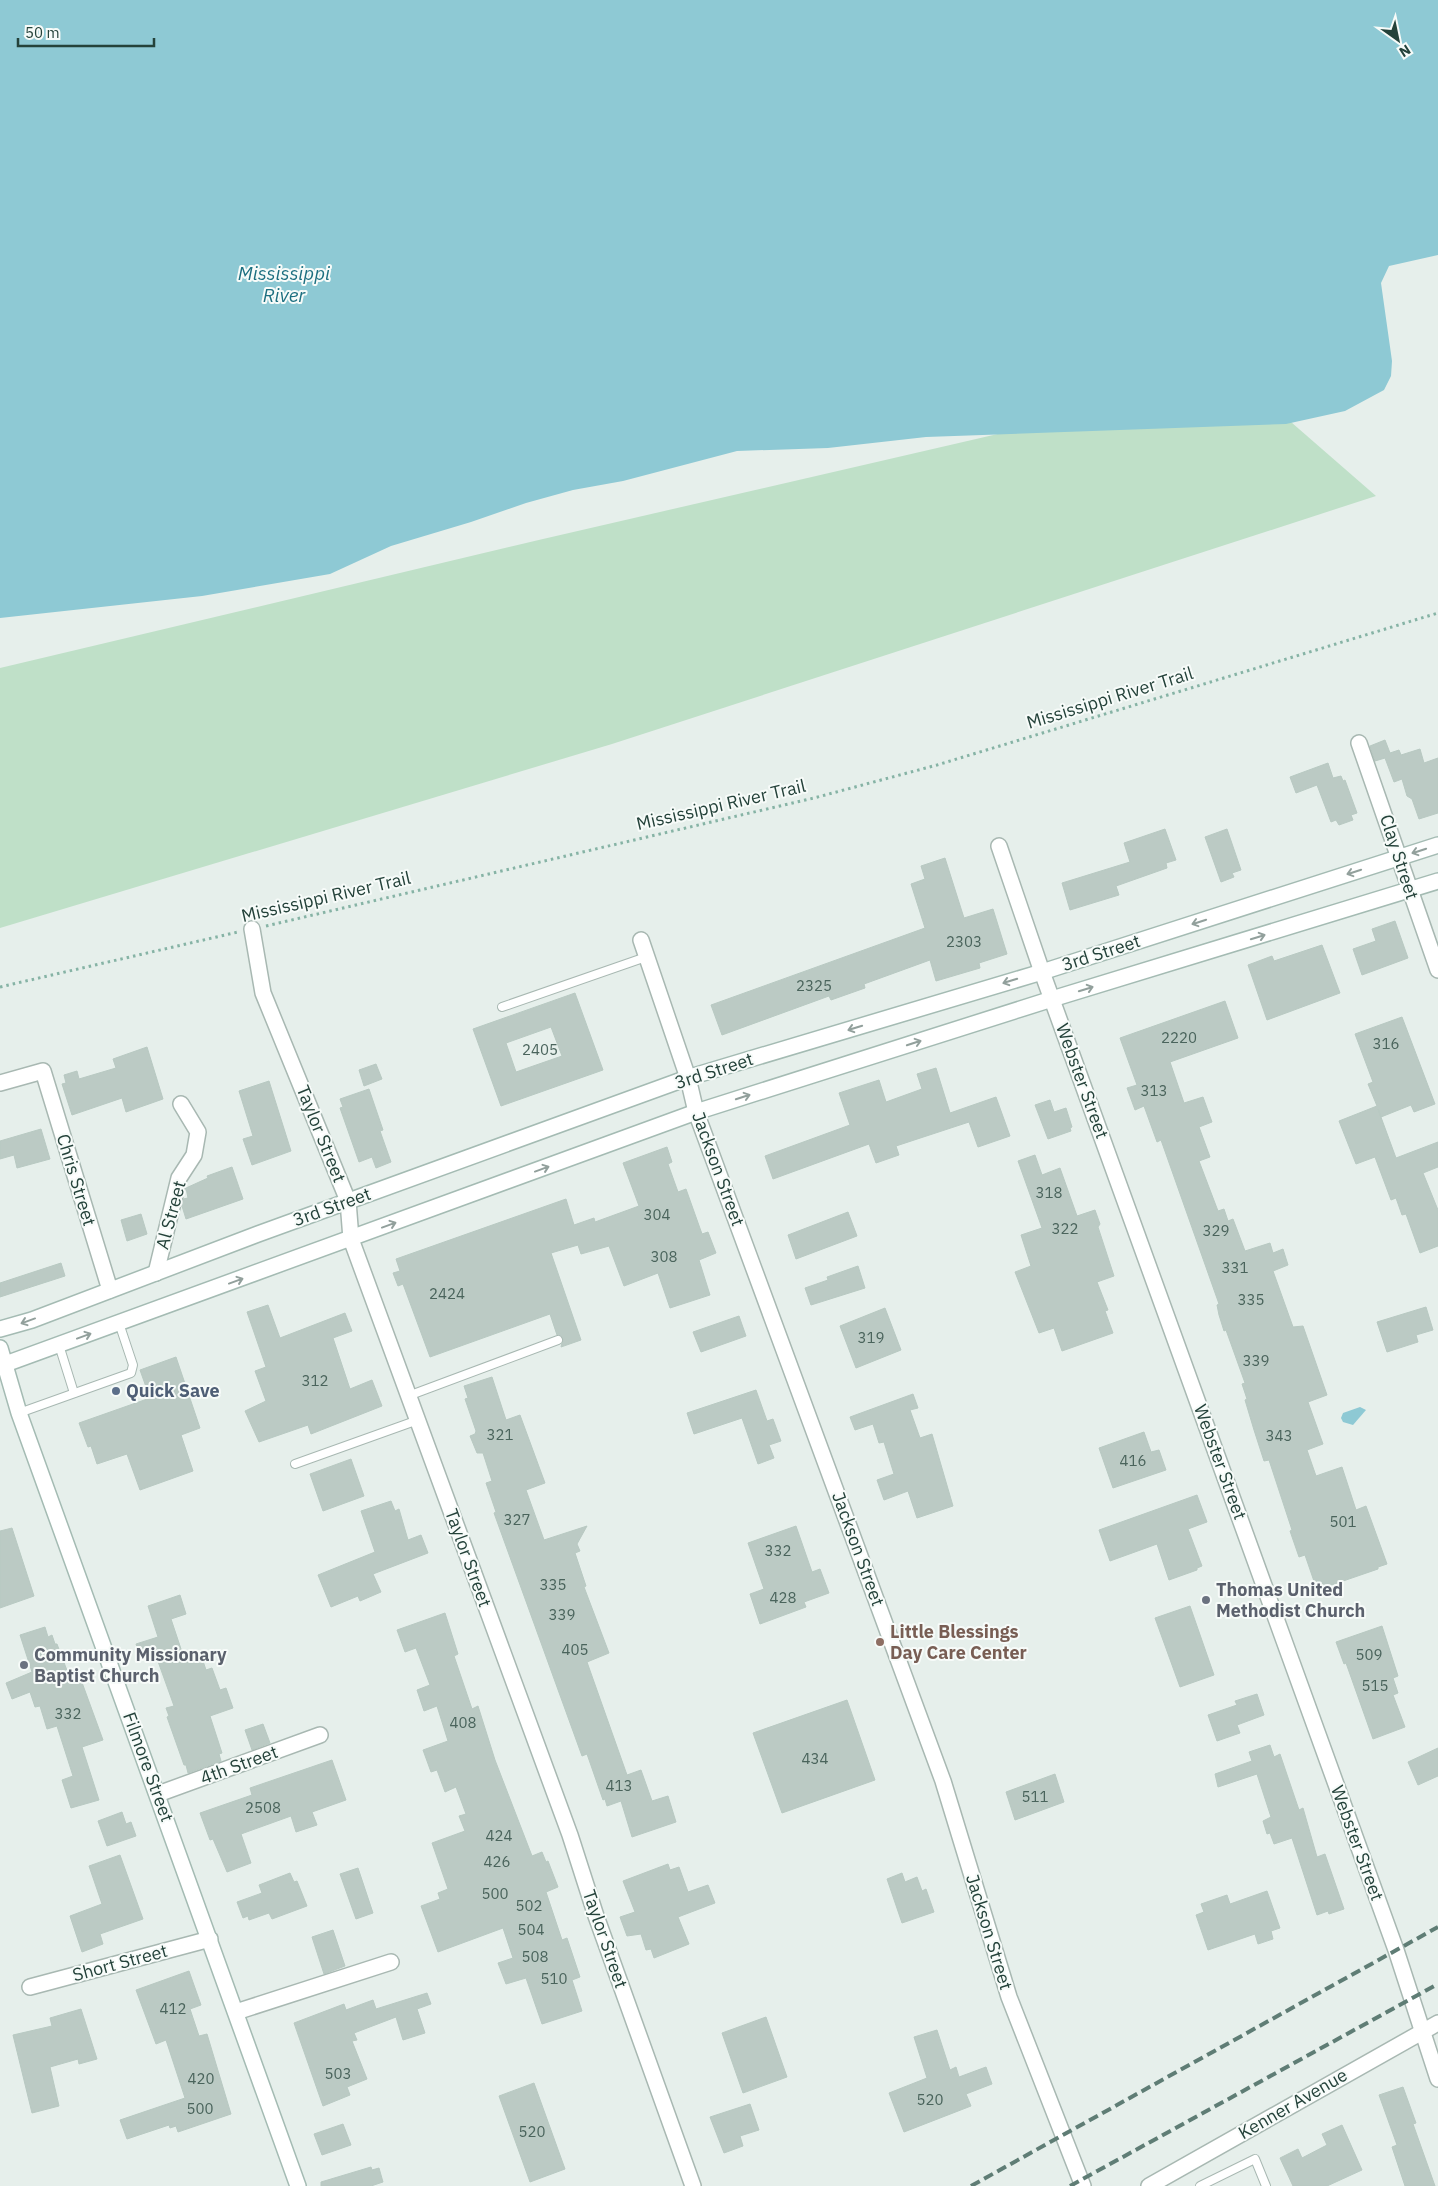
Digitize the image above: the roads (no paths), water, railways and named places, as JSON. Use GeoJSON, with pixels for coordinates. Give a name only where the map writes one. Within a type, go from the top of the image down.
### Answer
{"type":"FeatureCollection","features":[{"type":"Feature","properties":{"kind":"street","name":"Clay Street"},"geometry":{"type":"LineString","coordinates":[[1359,743],[1438,970]]}},
{"type":"Feature","properties":{"kind":"street","name":"3rd Street"},"geometry":{"type":"LineString","coordinates":[[0,1329],[688,1078],[1042,972],[1438,845]]}},
{"type":"Feature","properties":{"kind":"street","name":"Webster Street"},"geometry":{"type":"LineString","coordinates":[[999,846],[1042,972],[1386,1924],[1438,2079]]}},
{"type":"Feature","properties":{"kind":"street","name":"3rd Street"},"geometry":{"type":"LineString","coordinates":[[2,1365],[696,1112],[1052,999],[1438,881]]}},
{"type":"Feature","properties":{"kind":"street","name":"Taylor Street"},"geometry":{"type":"LineString","coordinates":[[252,929],[263,993],[348,1201],[351,1239],[570,1835],[599,1925],[693,2186]]}},
{"type":"Feature","properties":{"kind":"street","name":"Jackson Street"},"geometry":{"type":"LineString","coordinates":[[641,940],[688,1078],[696,1112],[944,1781],[1009,1997],[1083,2186]]}},
{"type":"Feature","properties":{"kind":"street","name":"Chris Street"},"geometry":{"type":"LineString","coordinates":[[0,1083],[42,1071],[110,1290]]}},
{"type":"Feature","properties":{"kind":"street","name":"Al Street"},"geometry":{"type":"LineString","coordinates":[[156,1273],[179,1178],[194,1156],[198,1132],[181,1104]]}},
{"type":"Feature","properties":{"kind":"street","name":"Filmore Street"},"geometry":{"type":"LineString","coordinates":[[0,1348],[2,1365],[19,1413],[298,2186]]}},
{"type":"Feature","properties":{"kind":"street","name":"4th Street"},"geometry":{"type":"LineString","coordinates":[[158,1794],[320,1735]]}},
{"type":"Feature","properties":{"kind":"street","name":"Short Street"},"geometry":{"type":"LineString","coordinates":[[30,1987],[210,1938]]}},
{"type":"Feature","properties":{"kind":"street"},"geometry":{"type":"LineString","coordinates":[[236,2012],[390,1962]]}},
{"type":"Feature","properties":{"kind":"street","name":"Kenner Avenue"},"geometry":{"type":"LineString","coordinates":[[1149,2186],[1438,2023]]}},
{"type":"Feature","properties":{"kind":"lane"},"geometry":{"type":"LineString","coordinates":[[502,1007],[646,957]]}},
{"type":"Feature","properties":{"kind":"lane"},"geometry":{"type":"LineString","coordinates":[[19,1413],[131,1373],[133,1365],[120,1323]]}},
{"type":"Feature","properties":{"kind":"lane"},"geometry":{"type":"LineString","coordinates":[[408,1396],[558,1340]]}},
{"type":"Feature","properties":{"kind":"lane"},"geometry":{"type":"LineString","coordinates":[[59,1345],[74,1393]]}},
{"type":"Feature","properties":{"kind":"lane"},"geometry":{"type":"LineString","coordinates":[[295,1464],[418,1420]]}},
{"type":"Feature","properties":{"kind":"lane"},"geometry":{"type":"LineString","coordinates":[[1200,2186],[1256,2159],[1266,2186]]}},
{"type":"Feature","properties":{"kind":"water","name":"Mississippi River"},"geometry":{"type":"Polygon","coordinates":[[[0,0],[1438,0],[1438,255],[1389,266],[1381,283],[1392,361],[1391,376],[1384,390],[1345,411],[1286,424],[926,437],[828,448],[737,451],[623,481],[573,490],[526,503],[391,546],[330,574],[202,596],[0,618],[0,0]]]}},
{"type":"Feature","properties":{"kind":"water"},"geometry":{"type":"Polygon","coordinates":[[[1360,1407],[1366,1410],[1353,1425],[1343,1422],[1341,1418],[1343,1413],[1360,1407]]]}},
{"type":"Feature","properties":{"kind":"railway"},"geometry":{"type":"LineString","coordinates":[[971,2186],[1438,1927]]}},
{"type":"Feature","properties":{"kind":"railway"},"geometry":{"type":"LineString","coordinates":[[1070,2186],[1438,1984]]}},
{"type":"Feature","properties":{"kind":"place","name":"Quick Save"},"geometry":{"type":"Point","coordinates":[116,1391]}},
{"type":"Feature","properties":{"kind":"place","name":"Thomas United Methodist Church"},"geometry":{"type":"Point","coordinates":[1206,1600]}},
{"type":"Feature","properties":{"kind":"place","name":"Little Blessings Day Care Center"},"geometry":{"type":"Point","coordinates":[880,1642]}},
{"type":"Feature","properties":{"kind":"place","name":"Community Missionary Baptist Church"},"geometry":{"type":"Point","coordinates":[24,1665]}}]}
